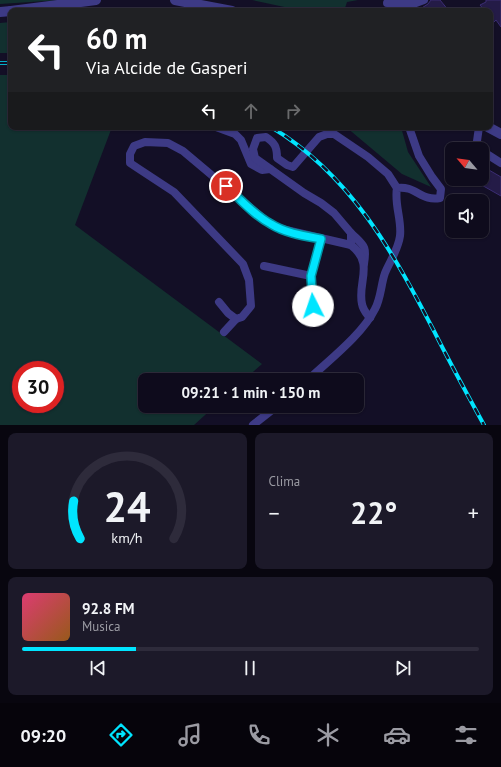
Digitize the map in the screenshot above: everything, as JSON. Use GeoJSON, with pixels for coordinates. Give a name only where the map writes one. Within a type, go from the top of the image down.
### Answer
{"type":"FeatureCollection","features":[{"type":"Feature","properties":{"kind":"street"},"geometry":{"type":"LineString","coordinates":[[34,8],[96,0]]}},
{"type":"Feature","properties":{"kind":"street"},"geometry":{"type":"LineString","coordinates":[[175,0],[206,3],[222,8]]}},
{"type":"Feature","properties":{"kind":"street"},"geometry":{"type":"LineString","coordinates":[[387,3],[416,3],[424,0]]}},
{"type":"Feature","properties":{"kind":"street"},"geometry":{"type":"LineString","coordinates":[[223,130],[232,132],[241,140],[251,164],[262,170],[270,169]]}},
{"type":"Feature","properties":{"kind":"street"},"geometry":{"type":"LineString","coordinates":[[397,188],[403,187],[432,199],[440,198],[441,189],[419,156],[410,130]]}},
{"type":"Feature","properties":{"kind":"street"},"geometry":{"type":"LineString","coordinates":[[477,142],[479,130]]}},
{"type":"Feature","properties":{"kind":"street"},"geometry":{"type":"LineString","coordinates":[[315,373],[351,339],[370,318],[376,307],[385,274],[397,250],[400,235],[395,196],[397,188],[388,174],[368,157],[334,134],[327,134],[319,137],[293,167],[286,165],[277,158],[277,149],[274,142],[266,137],[258,138],[253,149],[255,158],[334,213],[364,246],[366,251],[361,303],[370,318]]}},
{"type":"Feature","properties":{"kind":"street"},"geometry":{"type":"LineString","coordinates":[[224,332],[236,319],[242,317],[251,306],[249,280],[244,264],[174,192],[130,163],[130,154],[134,146],[145,142],[168,143],[184,151],[271,225],[321,239],[351,245],[361,257],[364,267]]}},
{"type":"Feature","properties":{"kind":"street"},"geometry":{"type":"LineString","coordinates":[[489,155],[501,163]]}},
{"type":"Feature","properties":{"kind":"street"},"geometry":{"type":"LineString","coordinates":[[351,233],[351,245]]}},
{"type":"Feature","properties":{"kind":"street"},"geometry":{"type":"LineString","coordinates":[[313,306],[311,276],[321,239]]}},
{"type":"Feature","properties":{"kind":"street"},"geometry":{"type":"LineString","coordinates":[[264,266],[311,276]]}},
{"type":"Feature","properties":{"kind":"street"},"geometry":{"type":"LineString","coordinates":[[219,302],[228,313],[236,319]]}},
{"type":"Feature","properties":{"kind":"street"},"geometry":{"type":"LineString","coordinates":[[253,425],[268,413]]}},
{"type":"Feature","properties":{"kind":"green space"},"geometry":{"type":"Polygon","coordinates":[[[0,0],[61,0],[0,4],[0,0]]]}},
{"type":"Feature","properties":{"kind":"green space"},"geometry":{"type":"Polygon","coordinates":[[[252,0],[358,0],[347,2],[345,8],[289,8],[252,0]]]}},
{"type":"Feature","properties":{"kind":"green space"},"geometry":{"type":"Polygon","coordinates":[[[8,22],[8,53],[0,53],[0,23],[8,22]]]}},
{"type":"Feature","properties":{"kind":"green space"},"geometry":{"type":"Polygon","coordinates":[[[0,75],[8,75],[8,130],[111,130],[75,225],[262,364],[252,373],[138,373],[138,413],[207,413],[194,425],[0,425],[0,75]]]}},
{"type":"Feature","properties":{"kind":"green space"},"geometry":{"type":"Polygon","coordinates":[[[350,130],[402,130],[408,152],[431,187],[402,174],[350,130]]]}},
{"type":"Feature","properties":{"kind":"building"},"geometry":{"type":"Polygon","coordinates":[[[431,0],[440,0],[447,8],[422,8],[431,0]]]}},
{"type":"Feature","properties":{"kind":"building"},"geometry":{"type":"Polygon","coordinates":[[[486,0],[501,0],[501,27],[496,20],[494,22],[493,20],[493,8],[482,8],[480,5],[486,2],[486,0]]]}},
{"type":"Feature","properties":{"kind":"building"},"geometry":{"type":"Polygon","coordinates":[[[489,170],[501,177],[501,196],[483,186],[489,186],[489,170]]]}},
{"type":"Feature","properties":{"kind":"railway"},"geometry":{"type":"LineString","coordinates":[[0,63],[8,63]]}},
{"type":"Feature","properties":{"kind":"railway"},"geometry":{"type":"LineString","coordinates":[[275,130],[299,146],[324,168],[346,191],[367,217],[402,272],[484,425]]}},
{"type":"Feature","properties":{"kind":"route"},"geometry":{"type":"LineString","coordinates":[[226,186],[271,225],[321,239],[311,276],[313,306]]}}]}
